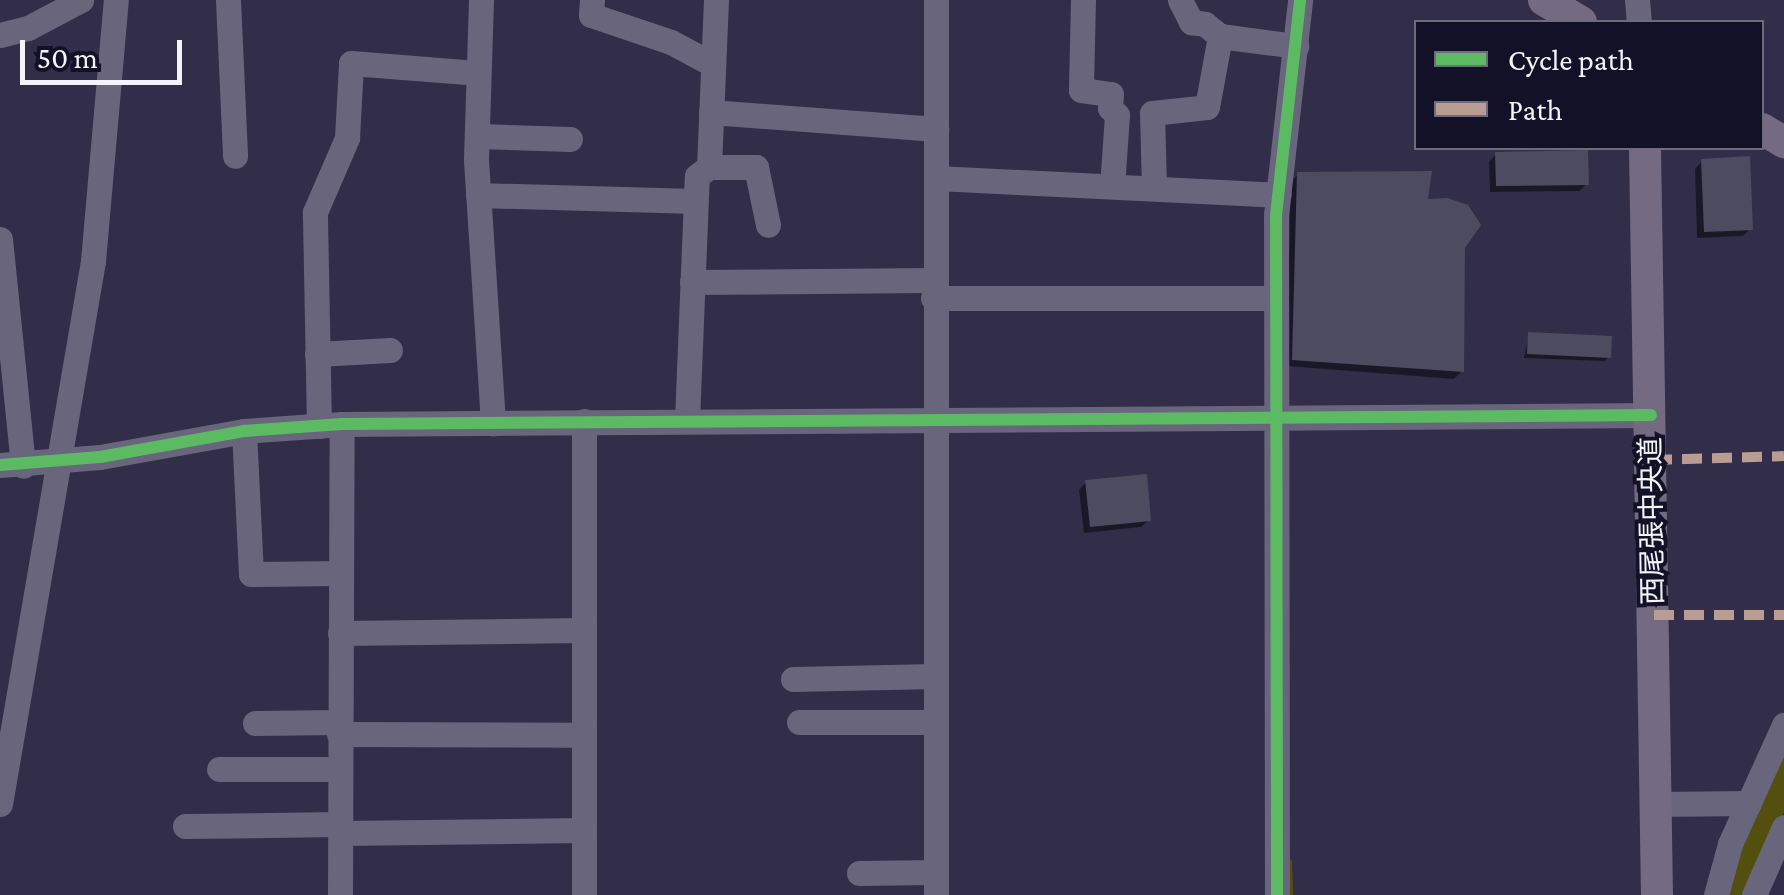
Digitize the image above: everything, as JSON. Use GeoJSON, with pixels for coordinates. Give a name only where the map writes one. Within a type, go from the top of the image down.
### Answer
{"type":"FeatureCollection","features":[{"type":"Feature","properties":{"kind":"main road"},"geometry":{"type":"LineString","coordinates":[[1544,0],[1578,20]]}},
{"type":"Feature","properties":{"kind":"main road","name":"西尾張中央道"},"geometry":{"type":"LineString","coordinates":[[1645,150],[1657,895]]}},
{"type":"Feature","properties":{"kind":"street"},"geometry":{"type":"LineString","coordinates":[[0,35],[28,28],[81,0]]}},
{"type":"Feature","properties":{"kind":"street"},"geometry":{"type":"LineString","coordinates":[[0,800],[9,692],[59,462],[93,261],[116,0]]}},
{"type":"Feature","properties":{"kind":"street"},"geometry":{"type":"LineString","coordinates":[[228,0],[235,156]]}},
{"type":"Feature","properties":{"kind":"street"},"geometry":{"type":"LineString","coordinates":[[481,0],[478,195],[493,423]]}},
{"type":"Feature","properties":{"kind":"street"},"geometry":{"type":"LineString","coordinates":[[592,0],[590,15],[670,42],[712,64]]}},
{"type":"Feature","properties":{"kind":"street"},"geometry":{"type":"LineString","coordinates":[[709,167],[716,0]]}},
{"type":"Feature","properties":{"kind":"street"},"geometry":{"type":"LineString","coordinates":[[859,874],[936,884],[932,420],[936,0]]}},
{"type":"Feature","properties":{"kind":"street"},"geometry":{"type":"LineString","coordinates":[[1083,0],[1081,90],[1111,94],[1110,108],[1117,115],[1112,186]]}},
{"type":"Feature","properties":{"kind":"street"},"geometry":{"type":"LineString","coordinates":[[1180,0],[1190,22],[1204,24],[1220,36],[1296,46]]}},
{"type":"Feature","properties":{"kind":"street"},"geometry":{"type":"LineString","coordinates":[[1277,895],[1276,298],[1279,195],[1300,0]]}},
{"type":"Feature","properties":{"kind":"street"},"geometry":{"type":"LineString","coordinates":[[1154,188],[1152,114],[1208,107],[1220,36]]}},
{"type":"Feature","properties":{"kind":"street"},"geometry":{"type":"LineString","coordinates":[[340,895],[340,573],[330,425],[318,354],[315,212],[347,138],[351,62],[477,73]]}},
{"type":"Feature","properties":{"kind":"street"},"geometry":{"type":"LineString","coordinates":[[711,112],[936,129]]}},
{"type":"Feature","properties":{"kind":"street"},"geometry":{"type":"LineString","coordinates":[[477,136],[570,140]]}},
{"type":"Feature","properties":{"kind":"street"},"geometry":{"type":"LineString","coordinates":[[687,421],[696,176],[709,167],[756,167],[768,225]]}},
{"type":"Feature","properties":{"kind":"street"},"geometry":{"type":"LineString","coordinates":[[936,178],[1279,195]]}},
{"type":"Feature","properties":{"kind":"street"},"geometry":{"type":"LineString","coordinates":[[478,195],[696,200]]}},
{"type":"Feature","properties":{"kind":"street"},"geometry":{"type":"LineString","coordinates":[[0,239],[11,466],[59,462],[244,431],[330,425],[584,420],[1651,416]]}},
{"type":"Feature","properties":{"kind":"street"},"geometry":{"type":"LineString","coordinates":[[692,282],[1276,298]]}},
{"type":"Feature","properties":{"kind":"street"},"geometry":{"type":"LineString","coordinates":[[318,354],[390,350]]}},
{"type":"Feature","properties":{"kind":"street"},"geometry":{"type":"LineString","coordinates":[[584,420],[584,895]]}},
{"type":"Feature","properties":{"kind":"street"},"geometry":{"type":"LineString","coordinates":[[244,431],[251,574],[340,573]]}},
{"type":"Feature","properties":{"kind":"street"},"geometry":{"type":"LineString","coordinates":[[340,633],[582,630]]}},
{"type":"Feature","properties":{"kind":"street"},"geometry":{"type":"LineString","coordinates":[[793,679],[935,676]]}},
{"type":"Feature","properties":{"kind":"street"},"geometry":{"type":"LineString","coordinates":[[799,722],[935,722]]}},
{"type":"Feature","properties":{"kind":"street"},"geometry":{"type":"LineString","coordinates":[[255,723],[582,735]]}},
{"type":"Feature","properties":{"kind":"street"},"geometry":{"type":"LineString","coordinates":[[1716,895],[1730,844],[1784,725]]}},
{"type":"Feature","properties":{"kind":"street"},"geometry":{"type":"LineString","coordinates":[[218,770],[340,769]]}},
{"type":"Feature","properties":{"kind":"street"},"geometry":{"type":"LineString","coordinates":[[1655,804],[1748,803]]}},
{"type":"Feature","properties":{"kind":"street"},"geometry":{"type":"LineString","coordinates":[[185,826],[584,830]]}},
{"type":"Feature","properties":{"kind":"street"},"geometry":{"type":"LineString","coordinates":[[1754,895],[1784,827]]}},
{"type":"Feature","properties":{"kind":"building"},"geometry":{"type":"Polygon","coordinates":[[[1588,150],[1589,185],[1496,186],[1495,152],[1588,150]]]}},
{"type":"Feature","properties":{"kind":"building"},"geometry":{"type":"Polygon","coordinates":[[[1750,156],[1753,230],[1704,232],[1701,159],[1750,156]]]}},
{"type":"Feature","properties":{"kind":"building"},"geometry":{"type":"Polygon","coordinates":[[[1432,171],[1428,199],[1447,198],[1468,205],[1481,225],[1465,248],[1464,372],[1292,360],[1297,172],[1432,171]]]}},
{"type":"Feature","properties":{"kind":"building"},"geometry":{"type":"Polygon","coordinates":[[[1528,332],[1612,336],[1611,358],[1527,354],[1528,332]]]}},
{"type":"Feature","properties":{"kind":"building"},"geometry":{"type":"Polygon","coordinates":[[[1147,474],[1151,521],[1090,527],[1085,480],[1147,474]]]}},
{"type":"Feature","properties":{"kind":"waterway"},"geometry":{"type":"LineString","coordinates":[[1735,895],[1756,824],[1784,767]]}},
{"type":"Feature","properties":{"kind":"waterway"},"geometry":{"type":"LineString","coordinates":[[1289,862],[1290,895]]}},
{"type":"Feature","properties":{"kind":"marked path"},"geometry":{"type":"LineString","coordinates":[[1652,460],[1784,456]]}},
{"type":"Feature","properties":{"kind":"marked path"},"geometry":{"type":"LineString","coordinates":[[1654,615],[1784,615]]}},
{"type":"Feature","properties":{"kind":"cycle path"},"geometry":{"type":"LineString","coordinates":[[1277,895],[1276,215],[1300,0]]}},
{"type":"Feature","properties":{"kind":"cycle path"},"geometry":{"type":"LineString","coordinates":[[0,465],[100,457],[244,431],[342,424],[1651,415]]}}]}
